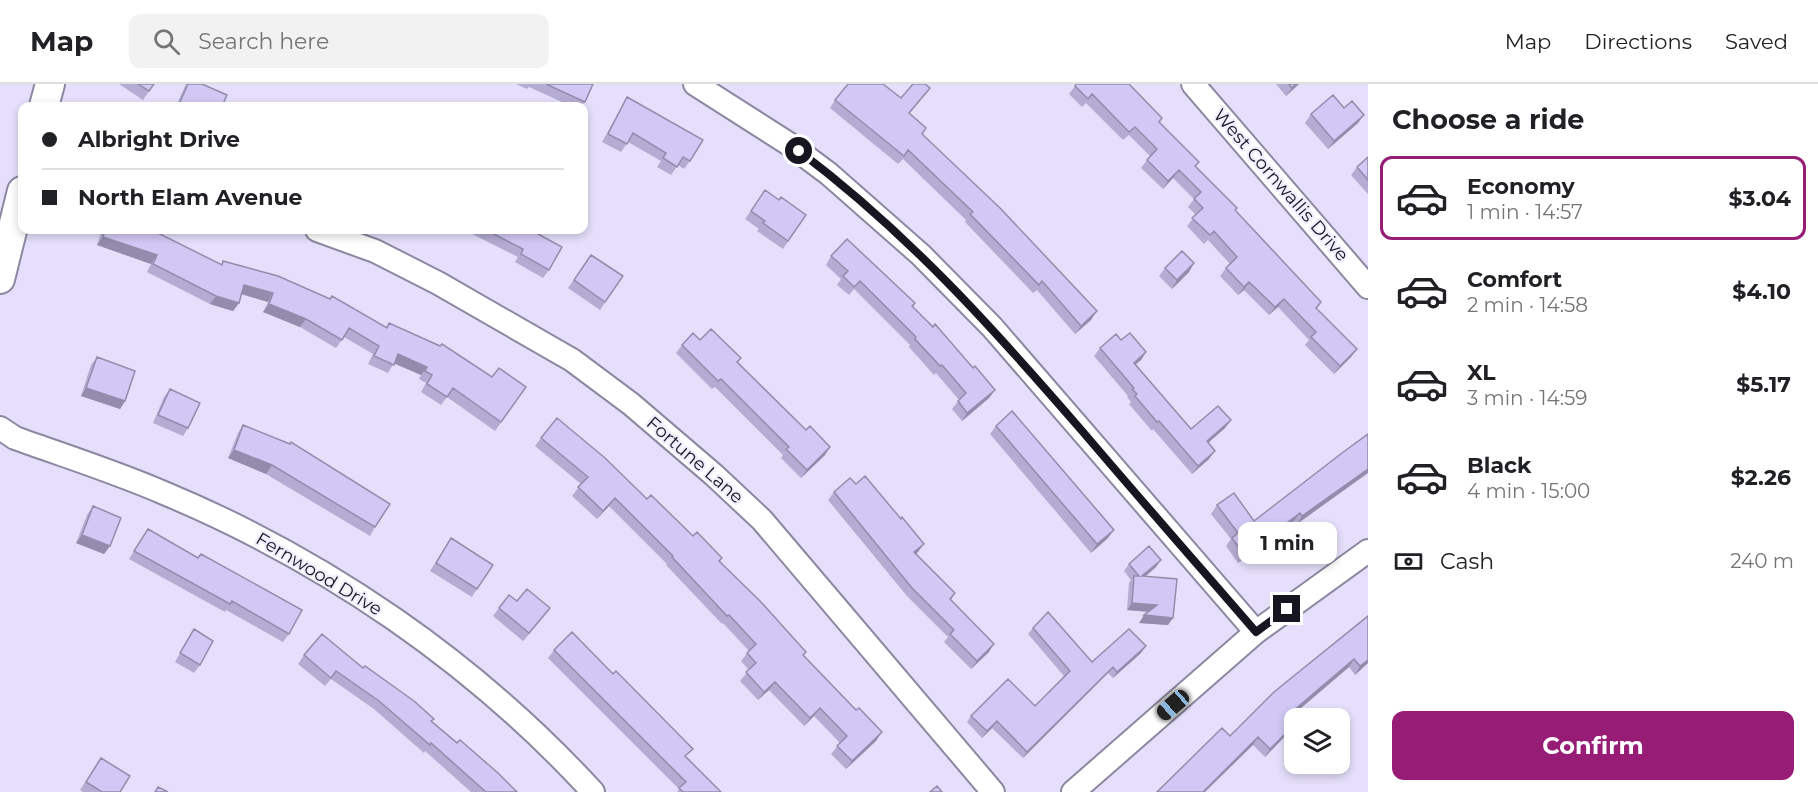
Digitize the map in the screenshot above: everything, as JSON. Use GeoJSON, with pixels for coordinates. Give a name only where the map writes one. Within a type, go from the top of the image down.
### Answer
{"type":"FeatureCollection","features":[{"type":"Feature","properties":{"kind":"main road"},"geometry":{"type":"LineString","coordinates":[[45,102],[50,84]]}},
{"type":"Feature","properties":{"kind":"main road"},"geometry":{"type":"LineString","coordinates":[[0,279],[18,207]]}},
{"type":"Feature","properties":{"kind":"street"},"geometry":{"type":"LineString","coordinates":[[695,84],[789,144],[822,168],[921,255],[992,327],[1256,632]]}},
{"type":"Feature","properties":{"kind":"street","name":"West Cornwallis Drive"},"geometry":{"type":"LineString","coordinates":[[1196,85],[1368,287]]}},
{"type":"Feature","properties":{"kind":"street","name":"Fortune Lane"},"geometry":{"type":"LineString","coordinates":[[328,234],[375,251],[438,283],[572,360],[631,404],[714,475],[762,520],[993,792]]}},
{"type":"Feature","properties":{"kind":"street","name":"Fernwood Drive"},"geometry":{"type":"LineString","coordinates":[[0,428],[15,438],[164,492],[254,534],[334,580],[389,615],[450,661],[509,710],[568,765],[593,792]]}},
{"type":"Feature","properties":{"kind":"street"},"geometry":{"type":"LineString","coordinates":[[1073,792],[1256,632],[1368,551]]}},
{"type":"Feature","properties":{"kind":"building"},"geometry":{"type":"Polygon","coordinates":[[[138,84],[154,84],[149,91],[138,84]]]}},
{"type":"Feature","properties":{"kind":"building"},"geometry":{"type":"Polygon","coordinates":[[[188,84],[202,84],[227,95],[224,102],[180,102],[188,84]]]}},
{"type":"Feature","properties":{"kind":"building"},"geometry":{"type":"Polygon","coordinates":[[[546,84],[593,84],[585,102],[546,84]]]}},
{"type":"Feature","properties":{"kind":"building"},"geometry":{"type":"Polygon","coordinates":[[[848,84],[883,84],[901,98],[913,84],[925,84],[930,88],[909,113],[926,128],[922,134],[1000,208],[1097,311],[1081,326],[1042,281],[1039,285],[970,214],[973,212],[908,150],[904,156],[835,100],[848,84]]]}},
{"type":"Feature","properties":{"kind":"building"},"geometry":{"type":"Polygon","coordinates":[[[1076,84],[1129,84],[1162,118],[1159,122],[1199,162],[1195,166],[1237,208],[1235,210],[1321,302],[1316,308],[1357,349],[1340,366],[1311,337],[1316,332],[1284,299],[1275,307],[1249,282],[1244,287],[1226,268],[1237,257],[1214,231],[1210,235],[1192,218],[1203,208],[1194,199],[1201,192],[1179,170],[1168,181],[1147,160],[1157,149],[1135,127],[1129,132],[1092,94],[1088,99],[1075,86],[1076,84]]]}},
{"type":"Feature","properties":{"kind":"building"},"geometry":{"type":"Polygon","coordinates":[[[1333,95],[1344,108],[1352,101],[1364,115],[1334,141],[1311,114],[1333,95]]]}},
{"type":"Feature","properties":{"kind":"building"},"geometry":{"type":"Polygon","coordinates":[[[627,97],[703,140],[690,161],[683,157],[677,167],[663,158],[666,153],[633,133],[627,144],[608,134],[627,97]]]}},
{"type":"Feature","properties":{"kind":"building"},"geometry":{"type":"Polygon","coordinates":[[[1368,157],[1368,180],[1357,167],[1368,157]]]}},
{"type":"Feature","properties":{"kind":"building"},"geometry":{"type":"Polygon","coordinates":[[[765,190],[779,200],[781,197],[806,215],[788,241],[751,211],[765,190]]]}},
{"type":"Feature","properties":{"kind":"building"},"geometry":{"type":"Polygon","coordinates":[[[104,234],[160,234],[222,265],[223,261],[278,276],[330,299],[332,296],[387,328],[389,323],[440,346],[442,344],[492,377],[499,368],[526,387],[501,422],[453,388],[447,397],[427,384],[432,375],[425,371],[427,367],[398,354],[394,365],[374,356],[379,346],[349,328],[342,340],[306,319],[269,304],[273,293],[244,285],[239,303],[216,296],[153,264],[157,255],[103,237],[104,234]]]}},
{"type":"Feature","properties":{"kind":"building"},"geometry":{"type":"Polygon","coordinates":[[[494,234],[538,234],[562,247],[549,270],[521,254],[523,249],[494,234]]]}},
{"type":"Feature","properties":{"kind":"building"},"geometry":{"type":"Polygon","coordinates":[[[847,239],[915,303],[912,306],[933,327],[935,324],[995,390],[967,413],[958,401],[966,393],[942,365],[940,366],[915,339],[916,337],[860,281],[854,287],[843,276],[848,271],[831,256],[847,239]]]}},
{"type":"Feature","properties":{"kind":"building"},"geometry":{"type":"Polygon","coordinates":[[[1182,251],[1194,263],[1177,280],[1165,268],[1182,251]]]}},
{"type":"Feature","properties":{"kind":"building"},"geometry":{"type":"Polygon","coordinates":[[[591,255],[623,276],[605,302],[574,280],[591,255]]]}},
{"type":"Feature","properties":{"kind":"building"},"geometry":{"type":"Polygon","coordinates":[[[711,329],[741,358],[737,362],[806,430],[810,426],[830,447],[807,470],[786,449],[789,447],[721,379],[718,381],[682,345],[693,333],[700,340],[711,329]]]}},
{"type":"Feature","properties":{"kind":"building"},"geometry":{"type":"Polygon","coordinates":[[[1130,333],[1146,352],[1134,363],[1191,429],[1218,406],[1231,420],[1207,441],[1215,451],[1198,466],[1135,396],[1137,394],[1132,389],[1134,388],[1100,348],[1116,334],[1121,340],[1130,333]]]}},
{"type":"Feature","properties":{"kind":"building"},"geometry":{"type":"Polygon","coordinates":[[[97,357],[135,371],[125,401],[86,388],[97,357]]]}},
{"type":"Feature","properties":{"kind":"building"},"geometry":{"type":"Polygon","coordinates":[[[170,389],[200,403],[188,428],[158,415],[170,389]]]}},
{"type":"Feature","properties":{"kind":"building"},"geometry":{"type":"Polygon","coordinates":[[[1012,411],[1114,530],[1097,544],[996,426],[1012,411]]]}},
{"type":"Feature","properties":{"kind":"building"},"geometry":{"type":"Polygon","coordinates":[[[557,418],[605,458],[647,499],[651,495],[693,536],[697,532],[722,558],[719,561],[760,601],[806,652],[803,655],[856,710],[859,708],[882,732],[852,761],[837,746],[847,736],[820,708],[810,718],[775,682],[764,692],[746,672],[756,663],[747,653],[756,644],[615,498],[603,511],[578,487],[588,477],[541,438],[557,418]]]}},
{"type":"Feature","properties":{"kind":"building"},"geometry":{"type":"Polygon","coordinates":[[[243,425],[290,444],[291,442],[390,504],[375,527],[272,465],[234,450],[243,425]]]}},
{"type":"Feature","properties":{"kind":"building"},"geometry":{"type":"Polygon","coordinates":[[[1368,434],[1368,469],[1302,516],[1300,513],[1244,555],[1232,538],[1238,533],[1217,505],[1234,493],[1254,521],[1368,434]]]}},
{"type":"Feature","properties":{"kind":"building"},"geometry":{"type":"Polygon","coordinates":[[[865,476],[924,544],[914,552],[955,593],[950,599],[994,644],[977,661],[950,634],[954,630],[912,588],[834,492],[850,478],[856,484],[865,476]]]}},
{"type":"Feature","properties":{"kind":"building"},"geometry":{"type":"Polygon","coordinates":[[[93,506],[121,518],[110,546],[82,535],[93,506]]]}},
{"type":"Feature","properties":{"kind":"building"},"geometry":{"type":"Polygon","coordinates":[[[148,529],[198,558],[201,554],[302,610],[289,634],[232,601],[230,604],[134,551],[148,529]]]}},
{"type":"Feature","properties":{"kind":"building"},"geometry":{"type":"Polygon","coordinates":[[[451,538],[493,565],[477,589],[436,563],[451,538]]]}},
{"type":"Feature","properties":{"kind":"building"},"geometry":{"type":"Polygon","coordinates":[[[1149,546],[1161,560],[1142,576],[1177,579],[1173,618],[1144,615],[1157,605],[1132,603],[1134,576],[1139,576],[1129,564],[1149,546]]]}},
{"type":"Feature","properties":{"kind":"building"},"geometry":{"type":"Polygon","coordinates":[[[527,589],[550,608],[529,633],[499,608],[509,595],[517,601],[527,589]]]}},
{"type":"Feature","properties":{"kind":"building"},"geometry":{"type":"Polygon","coordinates":[[[1048,612],[1092,662],[1129,629],[1146,646],[1117,672],[1113,667],[1027,752],[997,721],[987,731],[971,716],[1008,679],[1035,706],[1070,671],[1033,628],[1048,612]]]}},
{"type":"Feature","properties":{"kind":"building"},"geometry":{"type":"Polygon","coordinates":[[[1368,616],[1368,660],[1360,666],[1354,659],[1297,708],[1284,708],[1284,735],[1270,749],[1258,737],[1203,792],[1157,792],[1222,728],[1230,736],[1274,692],[1368,616]]]}},
{"type":"Feature","properties":{"kind":"building"},"geometry":{"type":"Polygon","coordinates":[[[194,629],[213,641],[200,665],[180,653],[194,629]]]}},
{"type":"Feature","properties":{"kind":"building"},"geometry":{"type":"Polygon","coordinates":[[[572,632],[613,674],[616,671],[693,749],[685,756],[721,792],[683,792],[679,788],[686,782],[554,650],[572,632]]]}},
{"type":"Feature","properties":{"kind":"building"},"geometry":{"type":"Polygon","coordinates":[[[322,634],[363,668],[365,666],[414,701],[434,719],[431,721],[457,743],[460,740],[517,792],[486,792],[379,701],[336,671],[331,678],[304,655],[322,634]]]}},
{"type":"Feature","properties":{"kind":"building"},"geometry":{"type":"Polygon","coordinates":[[[101,758],[130,776],[120,792],[102,792],[86,782],[101,758]]]}},
{"type":"Feature","properties":{"kind":"building"},"geometry":{"type":"Polygon","coordinates":[[[937,786],[942,792],[930,792],[937,786]]]}},
{"type":"Feature","properties":{"kind":"building"},"geometry":{"type":"Polygon","coordinates":[[[158,787],[168,792],[155,792],[158,787]]]}},
{"type":"Feature","properties":{"kind":"route"},"geometry":{"type":"LineString","coordinates":[[799,151],[880,217],[976,310],[1256,632],[1287,609]]}}]}
